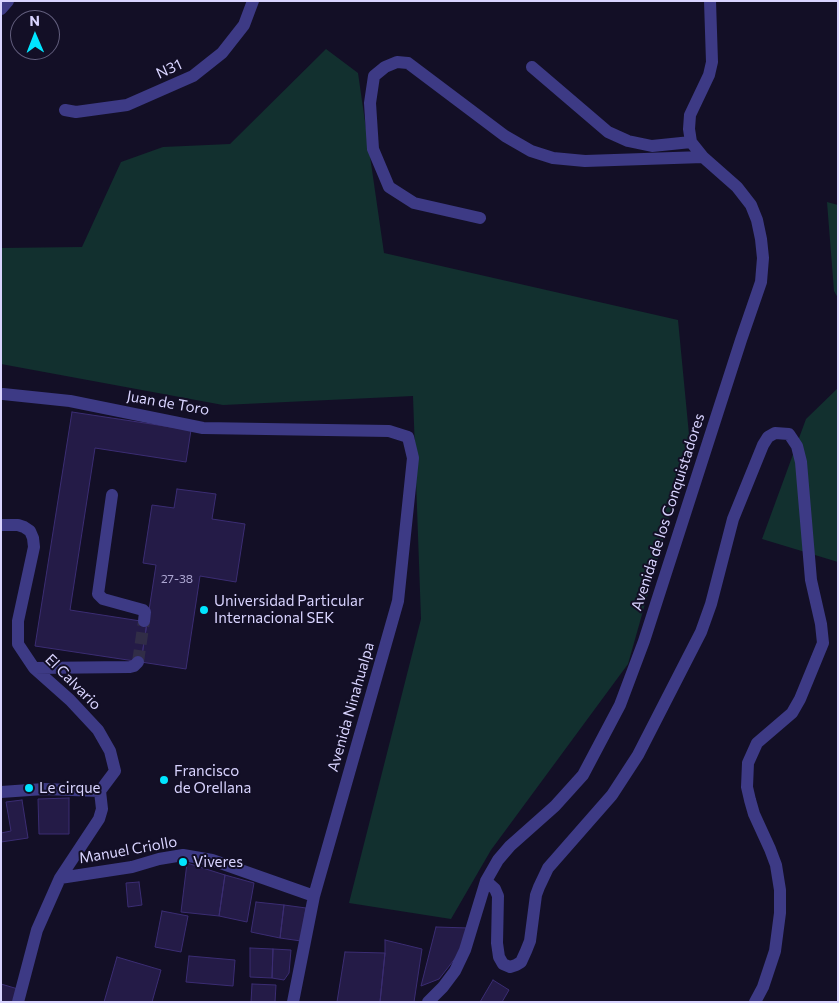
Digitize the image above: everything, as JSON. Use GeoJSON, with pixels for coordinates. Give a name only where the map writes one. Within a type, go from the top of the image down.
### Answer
{"type":"FeatureCollection","features":[{"type":"Feature","properties":{"kind":"street"},"geometry":{"type":"LineString","coordinates":[[1,10],[8,1]]}},
{"type":"Feature","properties":{"kind":"street","name":"N31"},"geometry":{"type":"LineString","coordinates":[[65,110],[76,112],[127,105],[193,76],[222,54],[244,25],[253,1]]}},
{"type":"Feature","properties":{"kind":"street"},"geometry":{"type":"LineString","coordinates":[[532,67],[608,132],[628,141],[652,146],[691,142],[689,129],[690,115],[709,75],[712,62],[710,1]]}},
{"type":"Feature","properties":{"kind":"street"},"geometry":{"type":"LineString","coordinates":[[480,218],[414,203],[389,187],[373,150],[370,103],[374,76],[385,67],[397,62],[408,63],[504,136],[531,151],[553,158],[585,161],[703,157]]}},
{"type":"Feature","properties":{"kind":"street","name":"Avenida de los Conquistadores"},"geometry":{"type":"LineString","coordinates":[[428,1002],[455,971],[464,950],[486,881],[498,860],[510,846],[555,806],[583,775],[620,705],[644,641],[761,282],[763,258],[761,239],[757,220],[751,205],[737,187],[703,157],[691,142]]}},
{"type":"Feature","properties":{"kind":"street","name":"Juan de Toro"},"geometry":{"type":"LineString","coordinates":[[2,395],[70,401],[204,428],[389,431]]}},
{"type":"Feature","properties":{"kind":"street","name":"Avenida Ninahualpa"},"geometry":{"type":"LineString","coordinates":[[294,1002],[314,896],[398,601],[413,458],[408,437],[389,431]]}},
{"type":"Feature","properties":{"kind":"street"},"geometry":{"type":"LineString","coordinates":[[486,881],[498,896],[497,943],[499,957],[504,964],[510,967],[521,962],[530,941],[536,895],[548,868],[593,819],[638,755],[701,632],[711,604],[733,519],[763,445],[768,437],[775,433],[789,434],[797,446],[802,462],[811,580],[822,624],[823,643],[800,699],[792,713],[757,743],[748,762],[746,773],[748,793],[754,814],[776,865],[780,890],[780,913],[775,951],[767,979],[755,1002]]}},
{"type":"Feature","properties":{"kind":"street"},"geometry":{"type":"LineString","coordinates":[[112,495],[98,594],[103,599],[143,610],[145,612],[144,621]]}},
{"type":"Feature","properties":{"kind":"street","name":"El Calvario"},"geometry":{"type":"LineString","coordinates":[[1,525],[18,525],[30,532],[33,538],[34,547],[18,622],[18,644],[34,668],[70,700],[98,730],[110,751],[115,771],[100,791]]}},
{"type":"Feature","properties":{"kind":"street"},"geometry":{"type":"LineString","coordinates":[[34,668],[130,668],[138,662]]}},
{"type":"Feature","properties":{"kind":"street"},"geometry":{"type":"LineString","coordinates":[[1,792],[44,789],[100,791],[102,809],[99,819],[60,878],[37,930],[18,1002]]}},
{"type":"Feature","properties":{"kind":"street","name":"Manuel Criollo"},"geometry":{"type":"LineString","coordinates":[[60,878],[132,867],[159,858],[183,855],[212,860],[314,896]]}},
{"type":"Feature","properties":{"kind":"green space"},"geometry":{"type":"Polygon","coordinates":[[[326,49],[358,73],[384,253],[678,320],[690,445],[628,664],[491,850],[451,919],[349,903],[421,619],[413,396],[223,405],[1,364],[1,248],[82,247],[121,162],[163,147],[230,144],[326,49]]]}},
{"type":"Feature","properties":{"kind":"green space"},"geometry":{"type":"Polygon","coordinates":[[[827,202],[838,205],[838,298],[834,291],[827,202]]]}},
{"type":"Feature","properties":{"kind":"green space"},"geometry":{"type":"Polygon","coordinates":[[[838,388],[838,562],[762,539],[806,419],[838,388]]]}},
{"type":"Feature","properties":{"kind":"building"},"geometry":{"type":"Polygon","coordinates":[[[72,412],[191,430],[186,462],[95,448],[70,610],[147,622],[141,662],[35,646],[72,412]]]}},
{"type":"Feature","properties":{"kind":"building"},"geometry":{"type":"Polygon","coordinates":[[[177,489],[216,494],[212,519],[245,524],[236,582],[200,576],[186,669],[141,662],[156,565],[143,563],[152,505],[174,508],[177,489]]]}},
{"type":"Feature","properties":{"kind":"building"},"geometry":{"type":"Polygon","coordinates":[[[69,798],[69,834],[39,834],[38,799],[69,798]]]}},
{"type":"Feature","properties":{"kind":"building"},"geometry":{"type":"Polygon","coordinates":[[[22,800],[28,838],[1,842],[1,833],[11,831],[6,802],[22,800]]]}},
{"type":"Feature","properties":{"kind":"building"},"geometry":{"type":"Polygon","coordinates":[[[187,863],[225,875],[219,916],[181,912],[187,863]]]}},
{"type":"Feature","properties":{"kind":"building"},"geometry":{"type":"Polygon","coordinates":[[[225,875],[254,883],[247,922],[219,916],[225,875]]]}},
{"type":"Feature","properties":{"kind":"building"},"geometry":{"type":"Polygon","coordinates":[[[139,882],[142,905],[128,907],[126,883],[139,882]]]}},
{"type":"Feature","properties":{"kind":"building"},"geometry":{"type":"Polygon","coordinates":[[[256,902],[284,905],[280,938],[251,932],[256,902]]]}},
{"type":"Feature","properties":{"kind":"building"},"geometry":{"type":"Polygon","coordinates":[[[284,905],[306,908],[301,941],[280,938],[284,905]]]}},
{"type":"Feature","properties":{"kind":"building"},"geometry":{"type":"Polygon","coordinates":[[[162,911],[188,916],[181,952],[155,947],[162,911]]]}},
{"type":"Feature","properties":{"kind":"building"},"geometry":{"type":"Polygon","coordinates":[[[436,927],[469,928],[464,947],[439,979],[421,986],[436,927]]]}},
{"type":"Feature","properties":{"kind":"building"},"geometry":{"type":"Polygon","coordinates":[[[385,940],[422,949],[414,1002],[380,1002],[385,940]]]}},
{"type":"Feature","properties":{"kind":"building"},"geometry":{"type":"Polygon","coordinates":[[[250,948],[273,949],[272,978],[250,977],[250,948]]]}},
{"type":"Feature","properties":{"kind":"building"},"geometry":{"type":"Polygon","coordinates":[[[273,949],[291,950],[289,973],[284,980],[272,978],[273,949]]]}},
{"type":"Feature","properties":{"kind":"building"},"geometry":{"type":"Polygon","coordinates":[[[345,952],[385,953],[380,1002],[337,1002],[345,952]]]}},
{"type":"Feature","properties":{"kind":"building"},"geometry":{"type":"Polygon","coordinates":[[[189,956],[235,960],[233,986],[186,982],[189,956]]]}},
{"type":"Feature","properties":{"kind":"building"},"geometry":{"type":"Polygon","coordinates":[[[117,957],[161,970],[152,1002],[104,1002],[117,957]]]}},
{"type":"Feature","properties":{"kind":"building"},"geometry":{"type":"Polygon","coordinates":[[[493,980],[509,990],[502,1002],[480,1002],[493,980]]]}},
{"type":"Feature","properties":{"kind":"building"},"geometry":{"type":"Polygon","coordinates":[[[1,984],[18,989],[13,1002],[1,1002],[1,984]]]}},
{"type":"Feature","properties":{"kind":"building"},"geometry":{"type":"Polygon","coordinates":[[[252,984],[276,985],[275,1002],[251,1002],[252,984]]]}},
{"type":"Feature","properties":{"kind":"tunnel"},"geometry":{"type":"LineString","coordinates":[[138,662],[144,621]]}},
{"type":"Feature","properties":{"kind":"place","name":"Universidad Particular Internacional SEK"},"geometry":{"type":"Point","coordinates":[204,610]}},
{"type":"Feature","properties":{"kind":"place","name":"Francisco de Orellana"},"geometry":{"type":"Point","coordinates":[164,780]}},
{"type":"Feature","properties":{"kind":"place","name":"Le cirque"},"geometry":{"type":"Point","coordinates":[29,788]}},
{"type":"Feature","properties":{"kind":"place","name":"Viveres"},"geometry":{"type":"Point","coordinates":[183,862]}}]}
